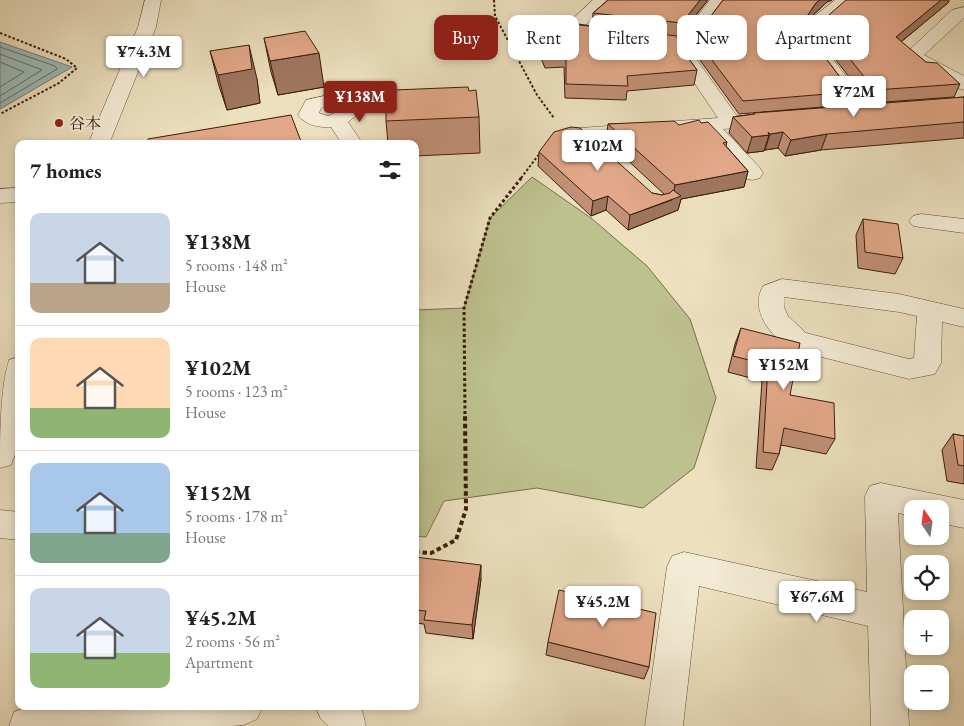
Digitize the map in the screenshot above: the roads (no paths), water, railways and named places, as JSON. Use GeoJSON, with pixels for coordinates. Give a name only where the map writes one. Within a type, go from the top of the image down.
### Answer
{"type":"FeatureCollection","features":[{"type":"Feature","properties":{"kind":"street"},"geometry":{"type":"LineString","coordinates":[[100,140],[147,27],[153,0]]}},
{"type":"Feature","properties":{"kind":"street"},"geometry":{"type":"LineString","coordinates":[[602,0],[573,28],[579,32],[677,43]]}},
{"type":"Feature","properties":{"kind":"street"},"geometry":{"type":"LineString","coordinates":[[707,15],[719,0]]}},
{"type":"Feature","properties":{"kind":"street"},"geometry":{"type":"LineString","coordinates":[[846,0],[818,21],[811,29],[808,40],[864,112]]}},
{"type":"Feature","properties":{"kind":"street"},"geometry":{"type":"LineString","coordinates":[[964,12],[958,14],[912,56],[964,84]]}},
{"type":"Feature","properties":{"kind":"street"},"geometry":{"type":"LineString","coordinates":[[688,60],[732,123]]}},
{"type":"Feature","properties":{"kind":"street"},"geometry":{"type":"LineString","coordinates":[[607,154],[576,135],[788,118]]}},
{"type":"Feature","properties":{"kind":"street"},"geometry":{"type":"LineString","coordinates":[[337,121],[350,140]]}},
{"type":"Feature","properties":{"kind":"street"},"geometry":{"type":"LineString","coordinates":[[707,124],[752,173]]}},
{"type":"Feature","properties":{"kind":"street"},"geometry":{"type":"LineString","coordinates":[[0,196],[15,195]]}},
{"type":"Feature","properties":{"kind":"street"},"geometry":{"type":"LineString","coordinates":[[921,221],[964,226]]}},
{"type":"Feature","properties":{"kind":"street"},"geometry":{"type":"LineString","coordinates":[[930,310],[927,363],[925,367],[909,369],[798,341],[786,334],[781,328],[770,302],[772,292],[782,288],[899,303],[930,310],[964,318]]}},
{"type":"Feature","properties":{"kind":"street"},"geometry":{"type":"LineString","coordinates":[[0,456],[15,386]]}},
{"type":"Feature","properties":{"kind":"street"},"geometry":{"type":"LineString","coordinates":[[890,726],[881,496],[964,514]]}},
{"type":"Feature","properties":{"kind":"street"},"geometry":{"type":"LineString","coordinates":[[0,524],[15,526]]}},
{"type":"Feature","properties":{"kind":"street"},"geometry":{"type":"LineString","coordinates":[[664,726],[684,567],[885,613]]}},
{"type":"Feature","properties":{"kind":"street"},"geometry":{"type":"LineString","coordinates":[[28,726],[44,722],[194,710]]}},
{"type":"Feature","properties":{"kind":"street"},"geometry":{"type":"LineString","coordinates":[[338,710],[346,717],[347,726]]}},
{"type":"Feature","properties":{"kind":"water"},"geometry":{"type":"Polygon","coordinates":[[[0,42],[72,67],[0,109],[0,42]]]}},
{"type":"Feature","properties":{"kind":"place","name":"谷本"},"geometry":{"type":"Point","coordinates":[59,123]}}]}
